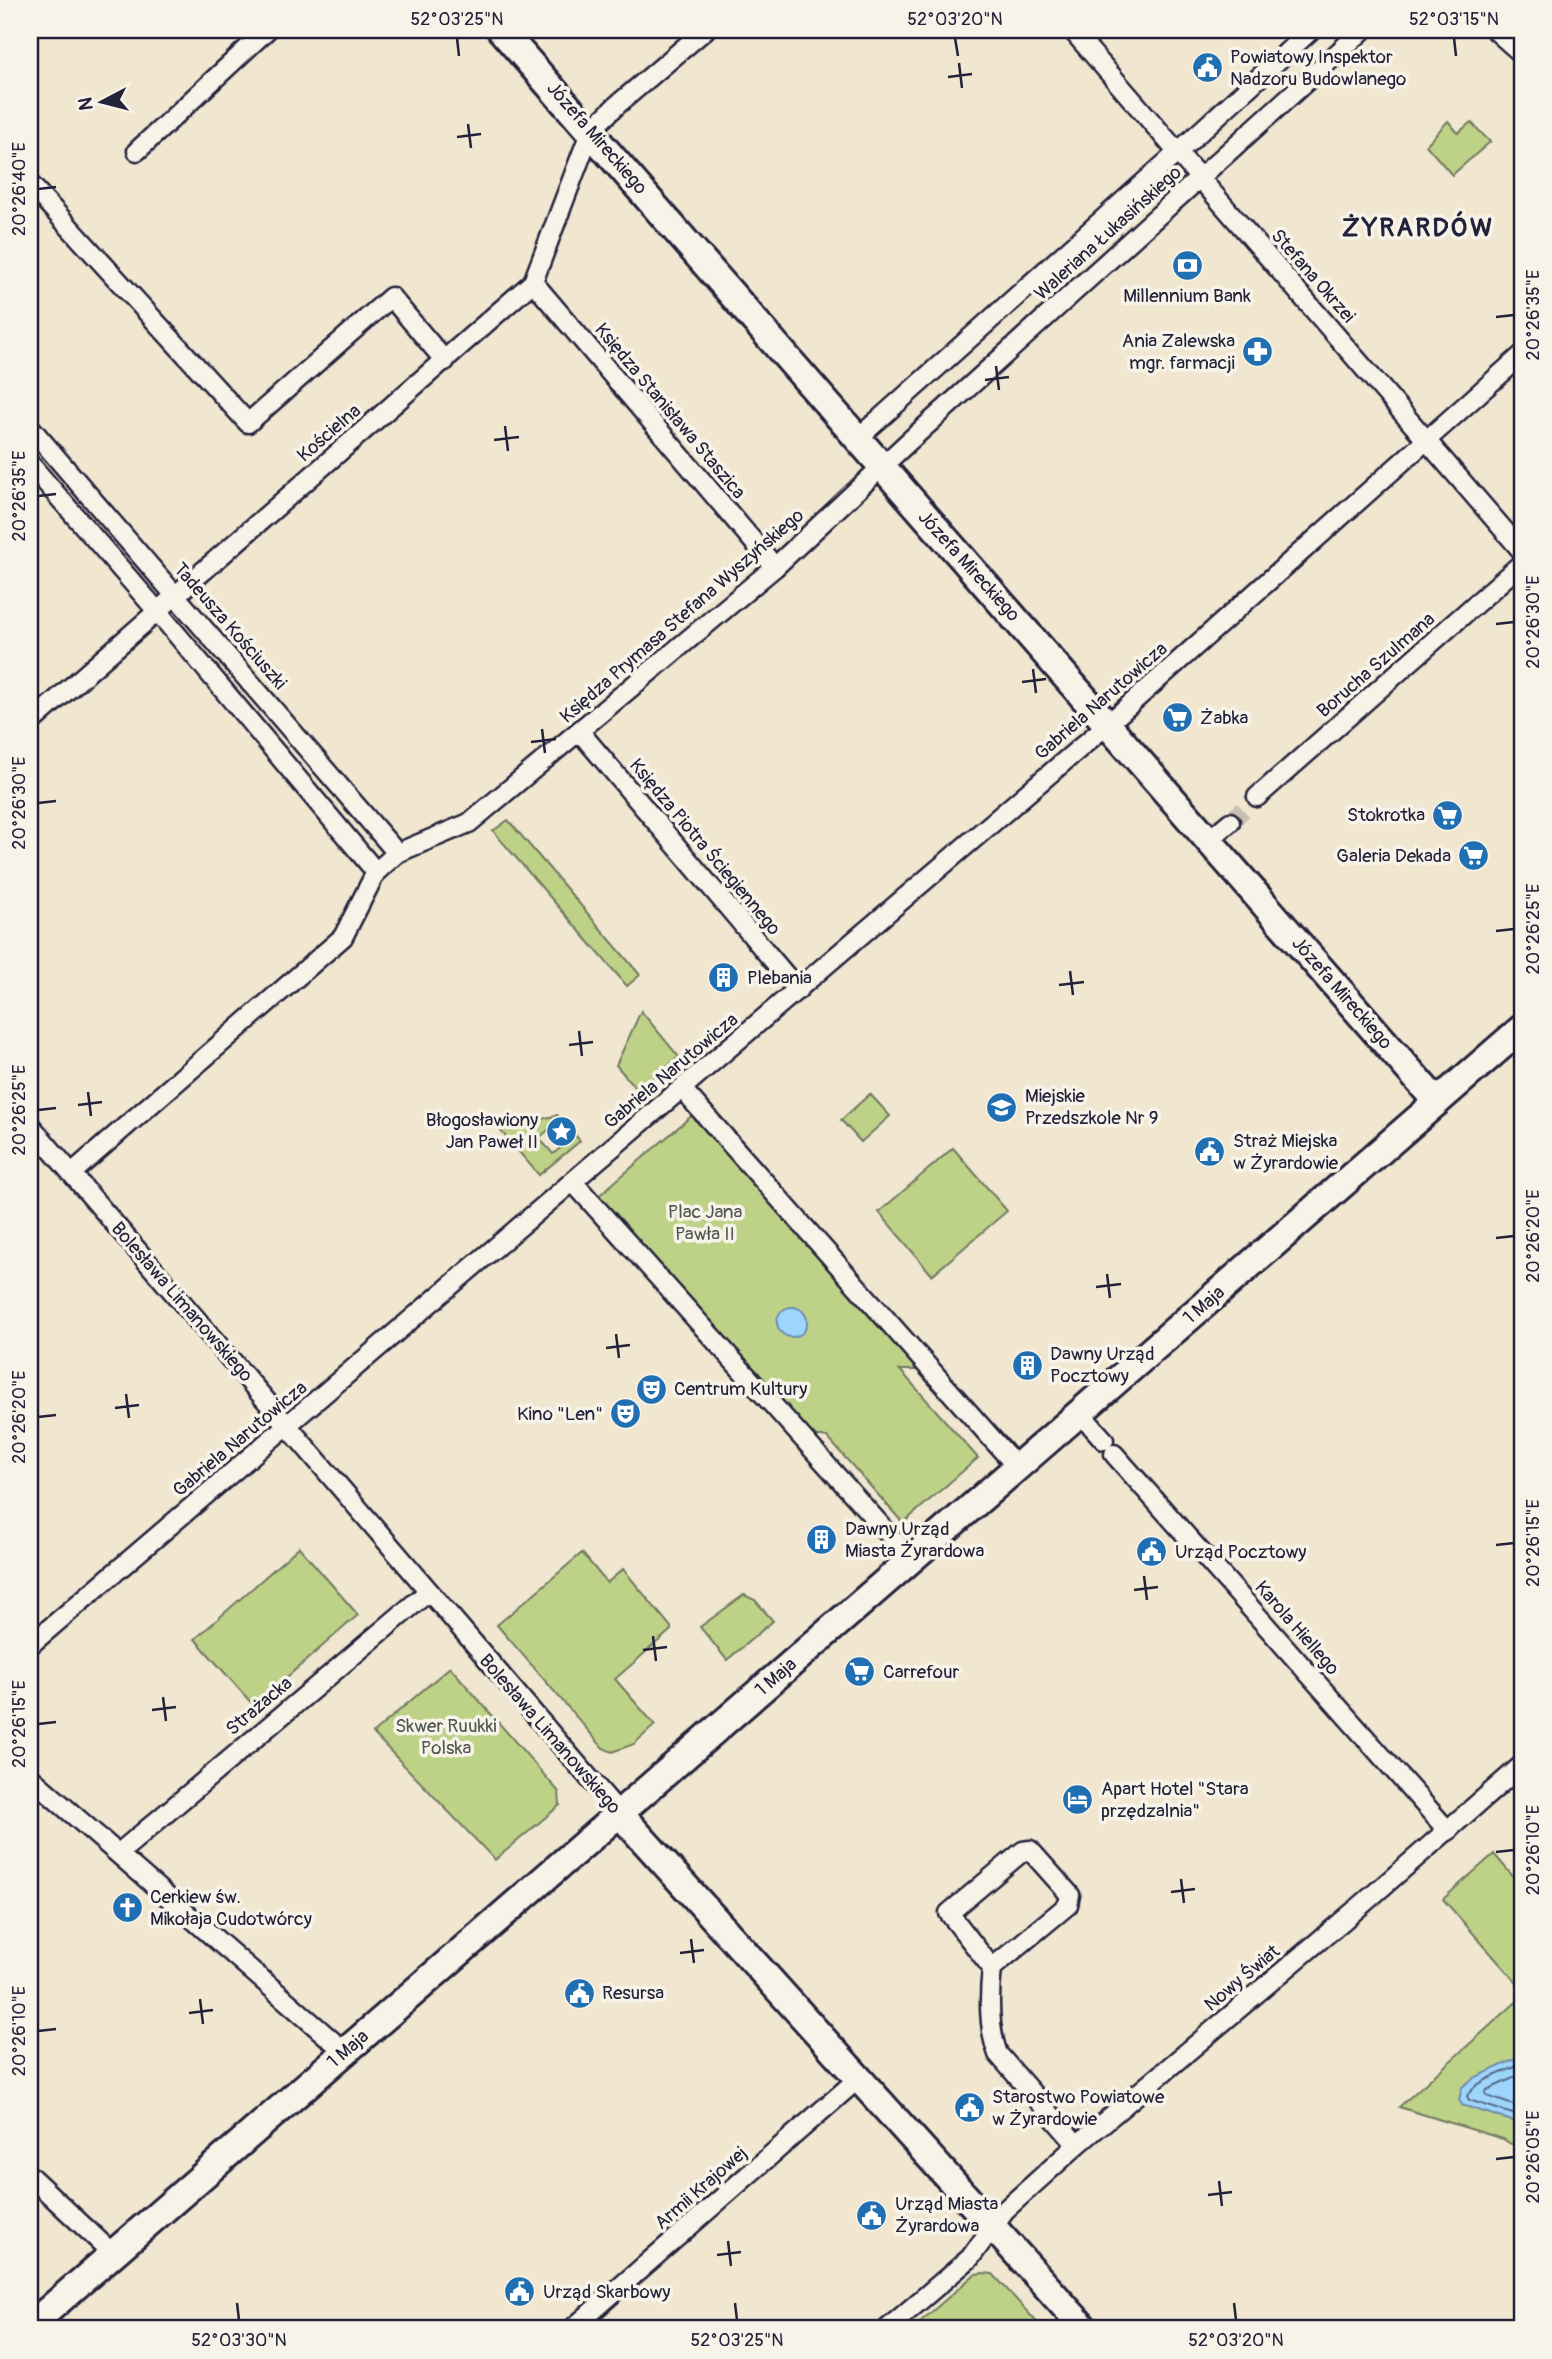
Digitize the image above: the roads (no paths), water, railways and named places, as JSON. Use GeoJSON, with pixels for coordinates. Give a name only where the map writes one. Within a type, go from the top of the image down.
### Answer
{"type":"FeatureCollection","features":[{"type":"Feature","properties":{"kind":"street"},"geometry":{"type":"LineString","coordinates":[[137,151],[267,30]]}},
{"type":"Feature","properties":{"kind":"street","name":"Józefa Mireckiego"},"geometry":{"type":"LineString","coordinates":[[501,30],[1437,1102]]}},
{"type":"Feature","properties":{"kind":"street"},"geometry":{"type":"LineString","coordinates":[[591,130],[705,30]]}},
{"type":"Feature","properties":{"kind":"street","name":"Stefana Okrzei"},"geometry":{"type":"LineString","coordinates":[[1072,30],[1522,551]]}},
{"type":"Feature","properties":{"kind":"street","name":"Waleriana Łukasińskiego"},"geometry":{"type":"LineString","coordinates":[[857,439],[1311,30]]}},
{"type":"Feature","properties":{"kind":"street","name":"Waleriana Łukasińskiego"},"geometry":{"type":"LineString","coordinates":[[881,467],[1363,30]]}},
{"type":"Feature","properties":{"kind":"street"},"geometry":{"type":"LineString","coordinates":[[1495,30],[1522,54]]}},
{"type":"Feature","properties":{"kind":"street","name":"Kościelna"},"geometry":{"type":"LineString","coordinates":[[30,723],[533,282],[591,130]]}},
{"type":"Feature","properties":{"kind":"street"},"geometry":{"type":"LineString","coordinates":[[30,184],[247,423],[391,297],[445,361]]}},
{"type":"Feature","properties":{"kind":"street","name":"Księdza Stanisława Staszica"},"geometry":{"type":"LineString","coordinates":[[533,282],[775,567]]}},
{"type":"Feature","properties":{"kind":"street","name":"Gabriela Narutowicza"},"geometry":{"type":"LineString","coordinates":[[30,1645],[683,1090],[1108,724],[1522,355]]}},
{"type":"Feature","properties":{"kind":"street","name":"Tadeusza Kościuszki"},"geometry":{"type":"LineString","coordinates":[[30,427],[397,853]]}},
{"type":"Feature","properties":{"kind":"street"},"geometry":{"type":"LineString","coordinates":[[30,464],[158,611],[376,872]]}},
{"type":"Feature","properties":{"kind":"street","name":"Księdza Prymasa Stefana Wyszyńskiego"},"geometry":{"type":"LineString","coordinates":[[72,1173],[342,937],[376,872],[397,853],[469,823],[775,567],[881,467]]}},
{"type":"Feature","properties":{"kind":"street","name":"Borucha Szulmana"},"geometry":{"type":"LineString","coordinates":[[1257,797],[1522,563]]}},
{"type":"Feature","properties":{"kind":"street","name":"Księdza Piotra Ściegiennego"},"geometry":{"type":"LineString","coordinates":[[580,732],[798,989]]}},
{"type":"Feature","properties":{"kind":"street"},"geometry":{"type":"LineString","coordinates":[[1209,840],[1230,822]]}},
{"type":"Feature","properties":{"kind":"street","name":"1 Maja"},"geometry":{"type":"LineString","coordinates":[[30,2326],[1522,1028]]}},
{"type":"Feature","properties":{"kind":"street"},"geometry":{"type":"LineString","coordinates":[[683,1090],[1017,1467]]}},
{"type":"Feature","properties":{"kind":"street","name":"Bolesława Limanowskiego"},"geometry":{"type":"LineString","coordinates":[[30,1125],[619,1813],[1085,2329]]}},
{"type":"Feature","properties":{"kind":"street"},"geometry":{"type":"LineString","coordinates":[[573,1182],[911,1559]]}},
{"type":"Feature","properties":{"kind":"street","name":"Karola Hiellego"},"geometry":{"type":"LineString","coordinates":[[1080,1413],[1448,1831]]}},
{"type":"Feature","properties":{"kind":"street","name":"Strażacka"},"geometry":{"type":"LineString","coordinates":[[119,1853],[428,1592]]}},
{"type":"Feature","properties":{"kind":"street","name":"Nowy Świat"},"geometry":{"type":"LineString","coordinates":[[887,2329],[970,2258],[1004,2210],[1077,2145],[1448,1831],[1522,1765]]}},
{"type":"Feature","properties":{"kind":"street"},"geometry":{"type":"LineString","coordinates":[[30,1777],[345,2052]]}},
{"type":"Feature","properties":{"kind":"street"},"geometry":{"type":"LineString","coordinates":[[992,1968],[1070,1902],[1070,1895],[1030,1850],[1023,1852],[949,1913],[992,1968],[993,2041],[998,2054],[1077,2145]]}},
{"type":"Feature","properties":{"kind":"street","name":"Armii Krajowej"},"geometry":{"type":"LineString","coordinates":[[572,2329],[859,2078]]}},
{"type":"Feature","properties":{"kind":"street"},"geometry":{"type":"LineString","coordinates":[[30,2176],[112,2253]]}},
{"type":"Feature","properties":{"kind":"water"},"geometry":{"type":"Polygon","coordinates":[[[792,1307],[802,1312],[807,1322],[802,1332],[792,1337],[782,1332],[777,1322],[782,1312],[792,1307]]]}},
{"type":"Feature","properties":{"kind":"water"},"geometry":{"type":"Polygon","coordinates":[[[1522,2056],[1522,2124],[1462,2105],[1459,2100],[1462,2087],[1474,2078],[1522,2056]]]}},
{"type":"Feature","properties":{"kind":"tunnel"},"geometry":{"type":"LineString","coordinates":[[1230,822],[1257,797]]}},
{"type":"Feature","properties":{"kind":"place","name":"Powiatowy Inspektor Nadzoru Budowlanego"},"geometry":{"type":"Point","coordinates":[1207,68]}},
{"type":"Feature","properties":{"kind":"place","name":"Millennium Bank"},"geometry":{"type":"Point","coordinates":[1187,265]}},
{"type":"Feature","properties":{"kind":"place","name":"Ania Zalewska mgr. farmacji"},"geometry":{"type":"Point","coordinates":[1258,352]}},
{"type":"Feature","properties":{"kind":"place","name":"Żabka"},"geometry":{"type":"Point","coordinates":[1177,718]}},
{"type":"Feature","properties":{"kind":"place","name":"Stokrotka"},"geometry":{"type":"Point","coordinates":[1448,815]}},
{"type":"Feature","properties":{"kind":"place","name":"Galeria Dekada"},"geometry":{"type":"Point","coordinates":[1474,856]}},
{"type":"Feature","properties":{"kind":"place","name":"Plebania"},"geometry":{"type":"Point","coordinates":[724,978]}},
{"type":"Feature","properties":{"kind":"place","name":"Miejskie Przedszkole Nr 9"},"geometry":{"type":"Point","coordinates":[1002,1107]}},
{"type":"Feature","properties":{"kind":"place","name":"Błogosławiony Jan Paweł II"},"geometry":{"type":"Point","coordinates":[561,1131]}},
{"type":"Feature","properties":{"kind":"place","name":"Straż Miejska w Żyrardowie"},"geometry":{"type":"Point","coordinates":[1210,1152]}},
{"type":"Feature","properties":{"kind":"place","name":"Dawny Urząd Pocztowy"},"geometry":{"type":"Point","coordinates":[1027,1365]}},
{"type":"Feature","properties":{"kind":"place","name":"Centrum Kultury"},"geometry":{"type":"Point","coordinates":[651,1389]}},
{"type":"Feature","properties":{"kind":"place","name":"Kino \"Len\""},"geometry":{"type":"Point","coordinates":[626,1414]}},
{"type":"Feature","properties":{"kind":"place","name":"Dawny Urząd Miasta Żyrardowa"},"geometry":{"type":"Point","coordinates":[822,1540]}},
{"type":"Feature","properties":{"kind":"place","name":"Urząd Pocztowy"},"geometry":{"type":"Point","coordinates":[1152,1552]}},
{"type":"Feature","properties":{"kind":"place","name":"Carrefour"},"geometry":{"type":"Point","coordinates":[860,1672]}},
{"type":"Feature","properties":{"kind":"place","name":"Apart Hotel \"Stara przędzalnia\""},"geometry":{"type":"Point","coordinates":[1078,1800]}},
{"type":"Feature","properties":{"kind":"place","name":"Cerkiew św. Mikołaja Cudotwórcy"},"geometry":{"type":"Point","coordinates":[127,1908]}},
{"type":"Feature","properties":{"kind":"place","name":"Resursa"},"geometry":{"type":"Point","coordinates":[579,1993]}},
{"type":"Feature","properties":{"kind":"place","name":"Starostwo Powiatowe w Żyrardowie"},"geometry":{"type":"Point","coordinates":[969,2108]}},
{"type":"Feature","properties":{"kind":"place","name":"Urząd Miasta Żyrardowa"},"geometry":{"type":"Point","coordinates":[872,2215]}},
{"type":"Feature","properties":{"kind":"place","name":"Urząd Skarbowy"},"geometry":{"type":"Point","coordinates":[520,2292]}},
{"type":"Feature","properties":{"kind":"district","name":"ŻYRARDÓW"},"geometry":{"type":"Point","coordinates":[1418,228]}},
{"type":"Feature","properties":{"kind":"park label","name":"Plac Jana Pawła II"},"geometry":{"type":"Point","coordinates":[705,1223]}},
{"type":"Feature","properties":{"kind":"park label","name":"Skwer Ruukki Polska"},"geometry":{"type":"Point","coordinates":[446,1737]}}]}
